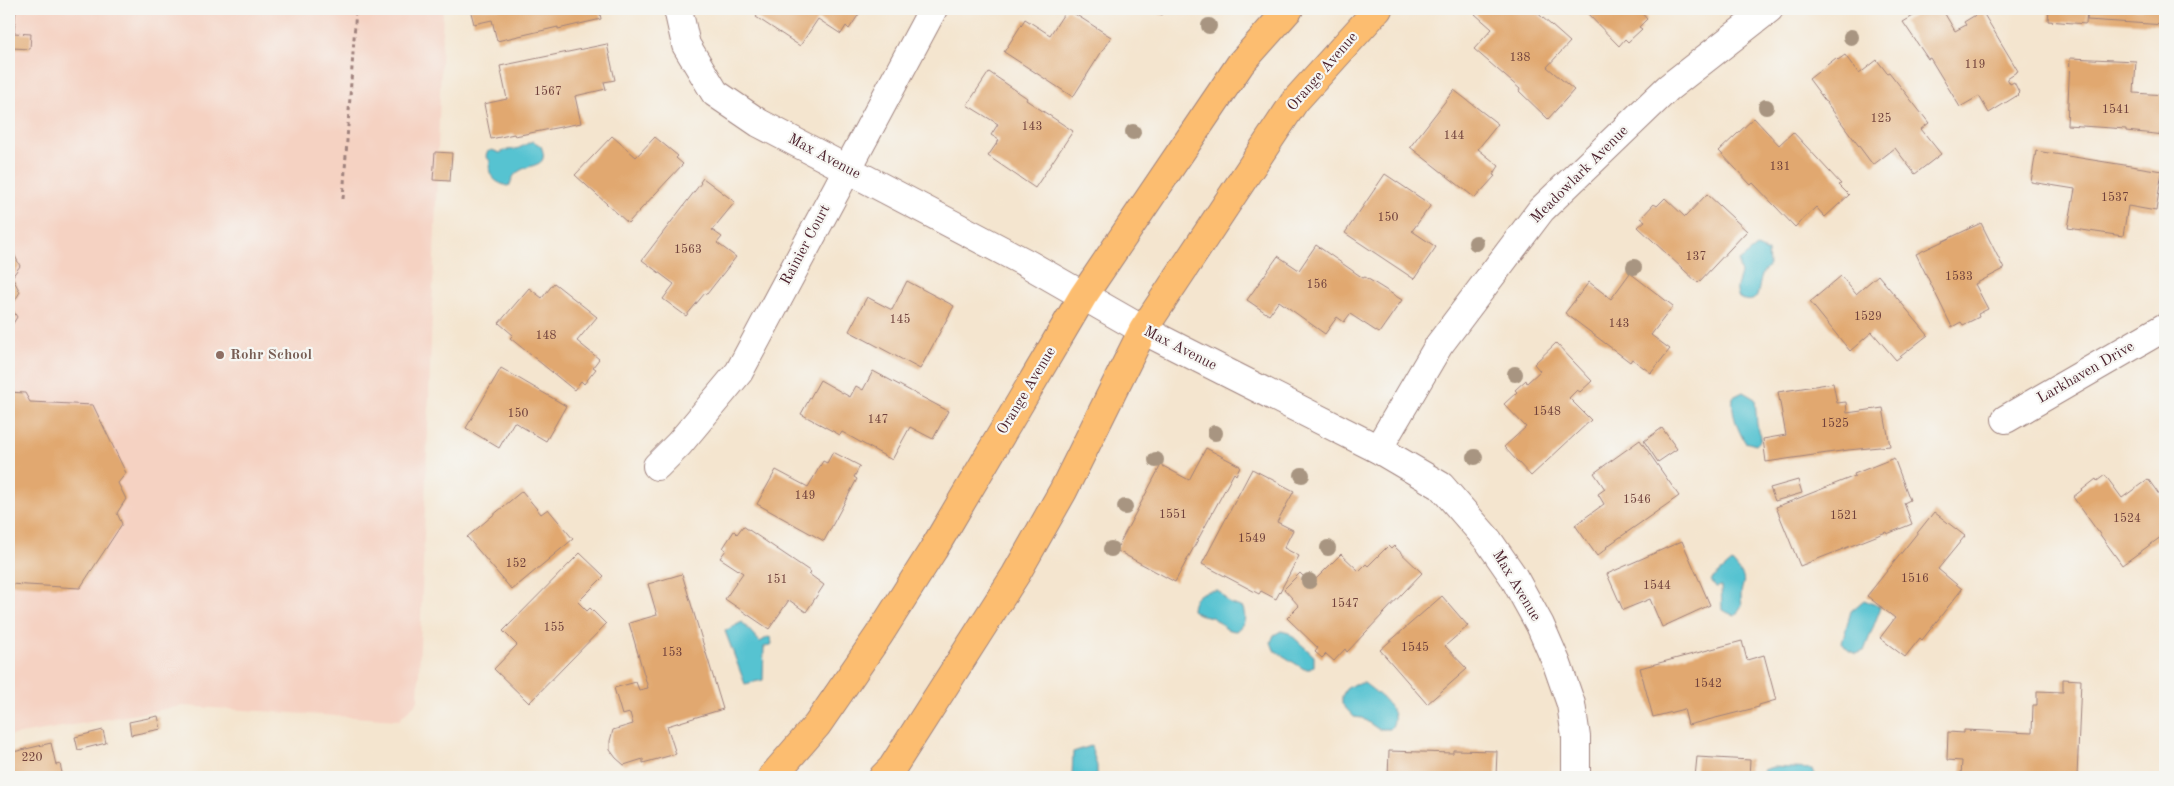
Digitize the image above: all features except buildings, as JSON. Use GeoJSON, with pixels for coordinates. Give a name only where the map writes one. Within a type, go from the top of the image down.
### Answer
{"type":"FeatureCollection","features":[{"type":"Feature","properties":{"kind":"main road","name":"Orange Avenue"},"geometry":{"type":"LineString","coordinates":[[772,777],[817,725],[879,635],[933,550],[1083,296],[1241,63],[1289,9]]}},
{"type":"Feature","properties":{"kind":"main road","name":"Orange Avenue"},"geometry":{"type":"LineString","coordinates":[[883,777],[897,760],[1016,574],[1063,491],[1143,330],[1295,101],[1378,9]]}},
{"type":"Feature","properties":{"kind":"street","name":"Max Avenue"},"geometry":{"type":"LineString","coordinates":[[678,9],[686,45],[715,93],[760,123],[1143,330],[1378,449],[1442,486],[1488,540],[1518,584],[1540,625],[1557,664],[1571,704],[1576,736],[1576,777]]}},
{"type":"Feature","properties":{"kind":"street","name":"Rainier Court"},"geometry":{"type":"LineString","coordinates":[[656,466],[679,444],[739,372],[846,168],[933,9]]}},
{"type":"Feature","properties":{"kind":"street","name":"Meadowlark Avenue"},"geometry":{"type":"LineString","coordinates":[[1378,449],[1440,345],[1541,210],[1668,88],[1769,9]]}},
{"type":"Feature","properties":{"kind":"street","name":"Larkhaven Drive"},"geometry":{"type":"LineString","coordinates":[[2006,419],[2165,327]]}},
{"type":"Feature","properties":{"kind":"path"},"geometry":{"type":"LineString","coordinates":[[344,198],[356,9]]}},
{"type":"Feature","properties":{"kind":"shaded area","name":"Rohr School"},"geometry":{"type":"Polygon","coordinates":[[[9,9],[443,9],[418,701],[399,720],[183,706],[9,736],[9,9]]]}},
{"type":"Feature","properties":{"kind":"water"},"geometry":{"type":"Polygon","coordinates":[[[533,141],[541,146],[543,155],[542,160],[538,164],[519,171],[514,176],[510,185],[507,186],[492,177],[489,166],[490,161],[486,156],[487,152],[492,150],[500,153],[533,141]]]}},
{"type":"Feature","properties":{"kind":"water"},"geometry":{"type":"Polygon","coordinates":[[[1757,247],[1768,252],[1769,265],[1763,274],[1755,298],[1746,300],[1739,298],[1737,291],[1741,273],[1739,261],[1757,247]]]}},
{"type":"Feature","properties":{"kind":"water"},"geometry":{"type":"Polygon","coordinates":[[[1743,392],[1755,399],[1757,425],[1761,436],[1760,441],[1756,445],[1745,442],[1739,432],[1734,414],[1733,397],[1743,392]]]}},
{"type":"Feature","properties":{"kind":"water"},"geometry":{"type":"Polygon","coordinates":[[[1732,562],[1744,580],[1741,591],[1742,605],[1735,616],[1722,610],[1721,586],[1716,587],[1711,580],[1732,562]]]}},
{"type":"Feature","properties":{"kind":"water"},"geometry":{"type":"Polygon","coordinates":[[[1218,590],[1229,603],[1243,608],[1244,621],[1242,626],[1236,631],[1228,630],[1218,621],[1192,610],[1195,600],[1200,594],[1218,590]]]}},
{"type":"Feature","properties":{"kind":"water"},"geometry":{"type":"Polygon","coordinates":[[[1864,600],[1881,607],[1864,651],[1856,654],[1848,650],[1842,643],[1851,611],[1864,600]]]}},
{"type":"Feature","properties":{"kind":"water"},"geometry":{"type":"Polygon","coordinates":[[[742,622],[760,642],[768,637],[771,638],[772,644],[764,647],[763,680],[745,684],[725,631],[742,622]]]}},
{"type":"Feature","properties":{"kind":"water"},"geometry":{"type":"Polygon","coordinates":[[[1281,631],[1289,633],[1314,656],[1314,666],[1310,669],[1304,669],[1274,650],[1271,642],[1274,635],[1281,631]]]}},
{"type":"Feature","properties":{"kind":"water"},"geometry":{"type":"Polygon","coordinates":[[[1364,683],[1382,697],[1392,710],[1394,723],[1390,729],[1378,729],[1362,718],[1354,717],[1342,704],[1342,696],[1346,689],[1354,684],[1364,683]]]}},
{"type":"Feature","properties":{"kind":"water"},"geometry":{"type":"Polygon","coordinates":[[[1091,746],[1097,766],[1097,777],[1072,777],[1073,752],[1091,746]]]}},
{"type":"Feature","properties":{"kind":"water"},"geometry":{"type":"Polygon","coordinates":[[[1773,767],[1812,769],[1815,777],[1764,777],[1763,770],[1773,767]]]}},
{"type":"Feature","properties":{"kind":"place","name":"Rohr School"},"geometry":{"type":"Point","coordinates":[220,355]}}]}
